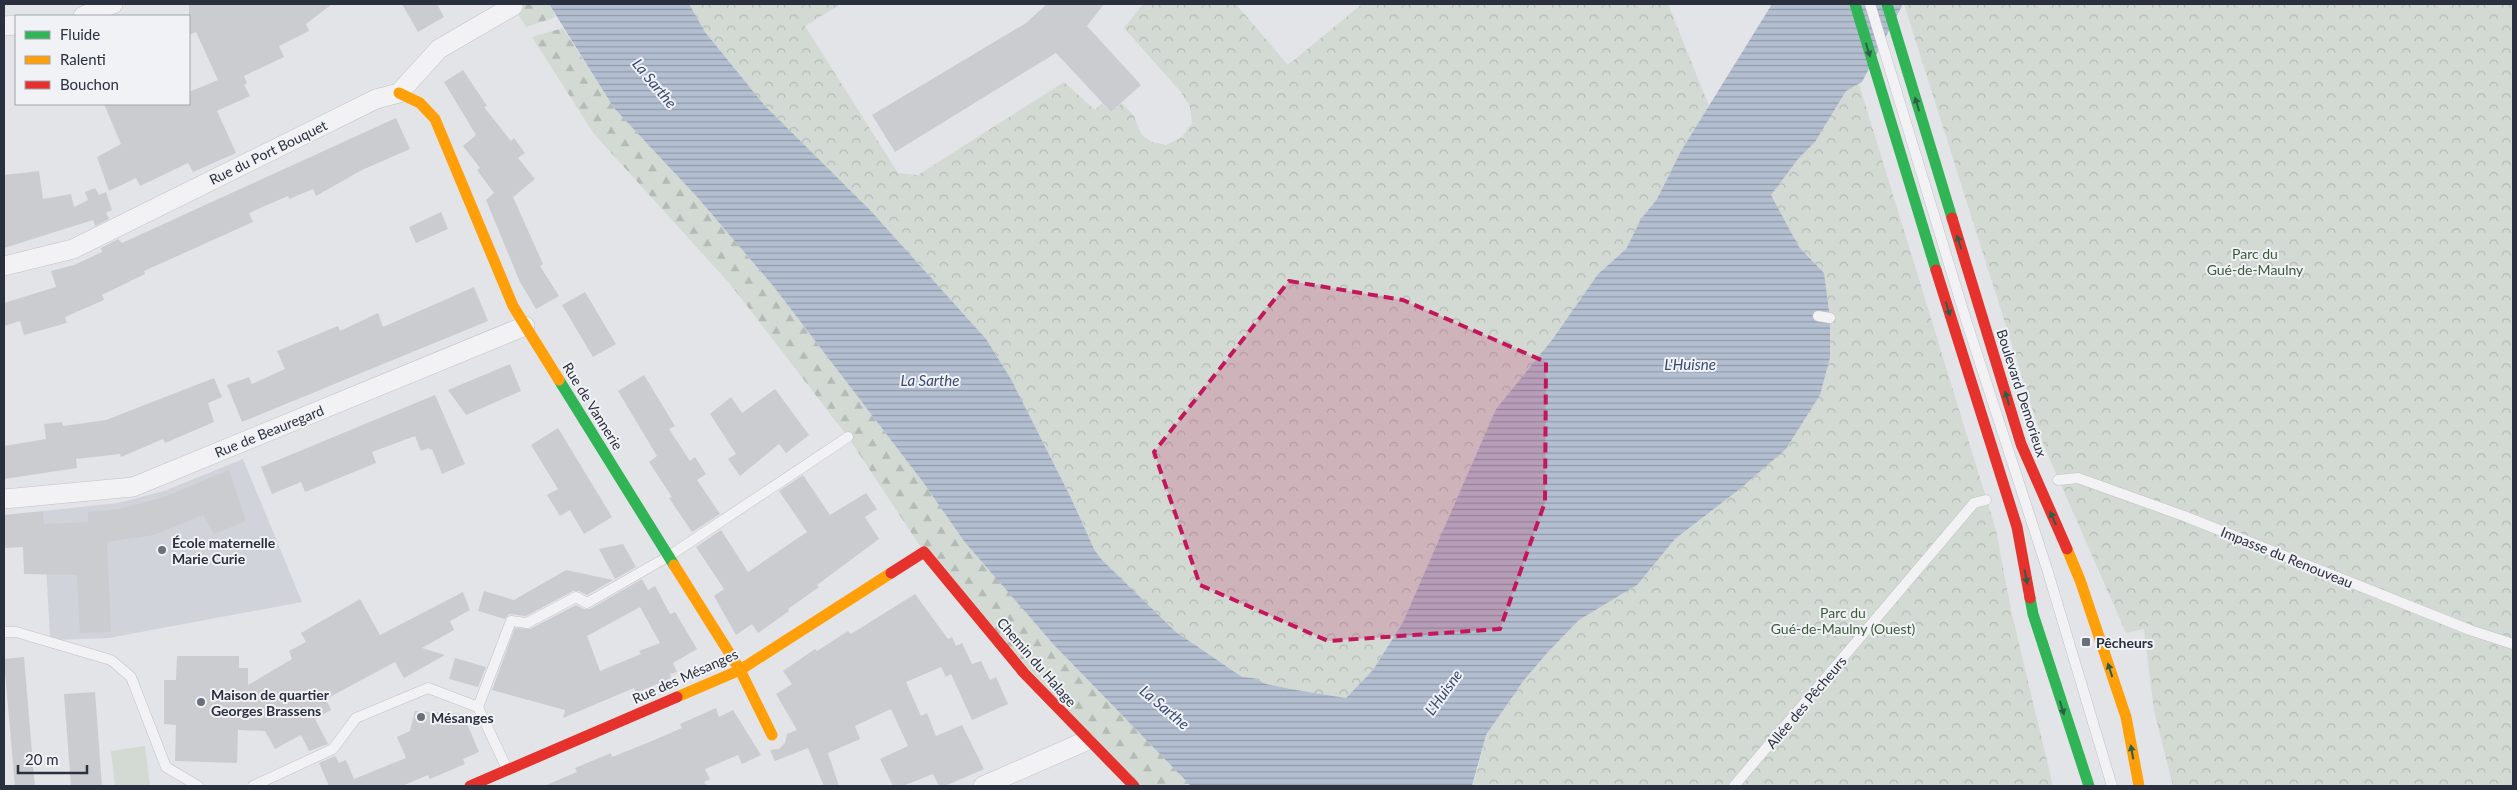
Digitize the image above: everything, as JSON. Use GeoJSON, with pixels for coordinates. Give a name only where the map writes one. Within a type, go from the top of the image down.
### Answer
{"type":"FeatureCollection","features":[{"type":"Feature","properties":{"kind":"main road"},"geometry":{"type":"LineString","coordinates":[[1854,4],[2017,527],[2034,614],[2089,786]]}},
{"type":"Feature","properties":{"kind":"main road","name":"Boulevard Demorieux"},"geometry":{"type":"LineString","coordinates":[[1887,4],[2021,444],[2080,580],[2123,707],[2139,786]]}},
{"type":"Feature","properties":{"kind":"main road","name":"Rue de Vannerie"},"geometry":{"type":"LineString","coordinates":[[399,93],[420,103],[435,120],[512,306],[740,670],[772,735]]}},
{"type":"Feature","properties":{"kind":"main road","name":"Rue des Mésanges"},"geometry":{"type":"LineString","coordinates":[[470,786],[740,670],[924,552]]}},
{"type":"Feature","properties":{"kind":"main road","name":"Chemin du Halage"},"geometry":{"type":"LineString","coordinates":[[924,552],[956,594],[1086,741],[1134,786]]}},
{"type":"Feature","properties":{"kind":"street"},"geometry":{"type":"LineString","coordinates":[[85,15],[112,4]]}},
{"type":"Feature","properties":{"kind":"street"},"geometry":{"type":"LineString","coordinates":[[399,93],[440,49],[513,6]]}},
{"type":"Feature","properties":{"kind":"street","name":"Rue du Port Bouquet"},"geometry":{"type":"LineString","coordinates":[[4,266],[73,249],[376,99],[399,93]]}},
{"type":"Feature","properties":{"kind":"street","name":"Rue de Beauregard"},"geometry":{"type":"LineString","coordinates":[[4,500],[133,487],[525,326]]}},
{"type":"Feature","properties":{"kind":"street"},"geometry":{"type":"LineString","coordinates":[[982,786],[1086,741]]}},
{"type":"Feature","properties":{"kind":"lane"},"geometry":{"type":"LineString","coordinates":[[1870,4],[1969,330],[2047,569],[2112,786]]}},
{"type":"Feature","properties":{"kind":"lane"},"geometry":{"type":"LineString","coordinates":[[1818,316],[1830,318]]}},
{"type":"Feature","properties":{"kind":"lane"},"geometry":{"type":"LineString","coordinates":[[478,707],[511,621],[527,623],[576,597],[587,603],[670,556],[848,437]]}},
{"type":"Feature","properties":{"kind":"lane","name":"Impasse du Renouveau"},"geometry":{"type":"LineString","coordinates":[[2058,480],[2078,478],[2177,513],[2470,630],[2513,644]]}},
{"type":"Feature","properties":{"kind":"lane","name":"Allée des Pêcheurs"},"geometry":{"type":"LineString","coordinates":[[1734,786],[1974,503],[1986,500]]}},
{"type":"Feature","properties":{"kind":"lane"},"geometry":{"type":"LineString","coordinates":[[4,632],[16,632],[111,660],[131,677],[166,767],[198,786]]}},
{"type":"Feature","properties":{"kind":"lane"},"geometry":{"type":"LineString","coordinates":[[254,786],[333,749],[356,718],[428,688],[478,707],[508,770]]}},
{"type":"Feature","properties":{"kind":"highlighted area"},"geometry":{"type":"Polygon","coordinates":[[[1289,281],[1403,300],[1546,362],[1545,502],[1500,629],[1328,641],[1200,585],[1154,452],[1289,281]]]}},
{"type":"Feature","properties":{"kind":"shaded area","name":"École maternelle Marie Curie"},"geometry":{"type":"Polygon","coordinates":[[[243,459],[302,602],[109,638],[56,640],[50,637],[43,511],[118,503],[164,491],[243,459]]]}},
{"type":"Feature","properties":{"kind":"green space"},"geometry":{"type":"Polygon","coordinates":[[[512,4],[549,4],[556,17],[526,27],[512,4]]]}},
{"type":"Feature","properties":{"kind":"green space"},"geometry":{"type":"Polygon","coordinates":[[[689,4],[841,4],[805,26],[898,173],[918,175],[1064,82],[1095,110],[1102,103],[1111,112],[1122,103],[1134,116],[1141,134],[1152,142],[1166,145],[1182,137],[1192,123],[1190,107],[1181,92],[1124,28],[1143,4],[1236,4],[1288,65],[1362,4],[1668,4],[1709,106],[1681,151],[1657,199],[1641,219],[1626,249],[1598,274],[1552,340],[1496,409],[1403,622],[1373,670],[1346,698],[1266,684],[1253,678],[1242,677],[1176,632],[1101,559],[1094,549],[1071,498],[1011,379],[986,339],[870,210],[765,106],[705,32],[689,4]]]}},
{"type":"Feature","properties":{"kind":"green space","name":"Parc du Gué-de-Maulny"},"geometry":{"type":"Polygon","coordinates":[[[1904,4],[2513,4],[2513,786],[2173,786],[2154,711],[2144,629],[2126,633],[2044,446],[1904,4]]]}},
{"type":"Feature","properties":{"kind":"green space"},"geometry":{"type":"Polygon","coordinates":[[[563,28],[614,108],[698,198],[774,287],[923,482],[965,541],[1054,645],[1191,786],[1134,786],[924,552],[848,437],[730,284],[594,134],[532,37],[563,28]]]}},
{"type":"Feature","properties":{"kind":"green space","name":"Parc du Gué-de-Maulny (Ouest)"},"geometry":{"type":"Polygon","coordinates":[[[1859,84],[1996,530],[2011,610],[2053,786],[1473,786],[1486,735],[1524,680],[1548,652],[1579,620],[1637,585],[1675,539],[1741,488],[1786,449],[1820,395],[1830,358],[1830,318],[1824,273],[1799,247],[1771,195],[1798,159],[1815,142],[1846,91],[1859,84]]]}},
{"type":"Feature","properties":{"kind":"green space"},"geometry":{"type":"Polygon","coordinates":[[[145,746],[150,786],[115,786],[111,751],[145,746]]]}},
{"type":"Feature","properties":{"kind":"water"},"geometry":{"type":"Polygon","coordinates":[[[549,4],[689,4],[705,32],[765,106],[870,210],[986,339],[1011,379],[1071,498],[1094,549],[1101,559],[1176,632],[1242,677],[1253,678],[1266,684],[1346,698],[1373,670],[1403,622],[1496,409],[1552,340],[1598,274],[1626,249],[1641,219],[1657,199],[1681,151],[1772,4],[1903,4],[1862,82],[1846,91],[1815,142],[1798,159],[1771,195],[1799,247],[1824,273],[1830,318],[1830,358],[1820,395],[1786,449],[1741,488],[1675,539],[1637,585],[1579,620],[1548,652],[1524,680],[1486,735],[1472,786],[1191,786],[1054,645],[964,541],[923,482],[774,287],[698,198],[614,108],[549,4]]]}},
{"type":"Feature","properties":{"kind":"building"},"geometry":{"type":"Polygon","coordinates":[[[189,4],[332,4],[306,24],[309,31],[279,46],[284,57],[244,76],[247,83],[244,85],[250,96],[217,111],[236,153],[193,172],[188,163],[140,186],[136,178],[109,191],[97,157],[121,144],[104,105],[190,105],[190,92],[218,80],[196,32],[190,35],[189,4]]]}},
{"type":"Feature","properties":{"kind":"building"},"geometry":{"type":"Polygon","coordinates":[[[402,4],[437,4],[444,17],[418,32],[402,4]]]}},
{"type":"Feature","properties":{"kind":"building"},"geometry":{"type":"Polygon","coordinates":[[[1047,4],[1104,4],[1087,26],[1141,85],[1111,112],[1056,53],[895,152],[872,115],[1026,23],[1047,4]]]}},
{"type":"Feature","properties":{"kind":"building"},"geometry":{"type":"Polygon","coordinates":[[[463,70],[487,106],[484,107],[511,141],[514,138],[525,153],[518,158],[535,179],[513,197],[543,264],[540,266],[559,296],[536,309],[520,282],[486,200],[494,193],[477,170],[480,168],[463,146],[476,135],[444,82],[463,70]]]}},
{"type":"Feature","properties":{"kind":"building"},"geometry":{"type":"Polygon","coordinates":[[[396,118],[410,149],[362,170],[316,196],[313,189],[289,199],[288,196],[249,213],[253,222],[144,271],[145,274],[102,295],[104,300],[65,317],[67,323],[24,335],[20,321],[4,326],[4,303],[56,287],[51,271],[74,265],[102,252],[101,248],[118,239],[122,243],[396,118]]]}},
{"type":"Feature","properties":{"kind":"building"},"geometry":{"type":"Polygon","coordinates":[[[39,171],[43,199],[71,194],[74,207],[88,200],[85,192],[95,188],[99,195],[106,192],[112,210],[106,213],[109,219],[95,226],[93,220],[4,248],[4,175],[39,171]]]}},
{"type":"Feature","properties":{"kind":"building"},"geometry":{"type":"Polygon","coordinates":[[[441,212],[448,229],[416,243],[409,227],[441,212]]]}},
{"type":"Feature","properties":{"kind":"building"},"geometry":{"type":"Polygon","coordinates":[[[474,287],[488,321],[242,422],[227,385],[249,377],[252,384],[285,369],[277,351],[338,326],[340,331],[378,313],[383,327],[474,287]]]}},
{"type":"Feature","properties":{"kind":"building"},"geometry":{"type":"Polygon","coordinates":[[[585,292],[616,344],[593,357],[562,305],[585,292]]]}},
{"type":"Feature","properties":{"kind":"building"},"geometry":{"type":"Polygon","coordinates":[[[510,364],[521,391],[466,415],[448,390],[510,364]]]}},
{"type":"Feature","properties":{"kind":"building"},"geometry":{"type":"Polygon","coordinates":[[[644,375],[675,426],[669,429],[690,461],[695,457],[706,474],[697,480],[720,514],[692,532],[669,498],[672,497],[649,462],[657,456],[618,391],[644,375]]]}},
{"type":"Feature","properties":{"kind":"building"},"geometry":{"type":"Polygon","coordinates":[[[214,378],[222,397],[208,403],[214,422],[165,443],[163,439],[121,457],[120,454],[76,459],[77,468],[4,479],[4,446],[46,439],[44,424],[62,422],[63,426],[106,420],[214,378]]]}},
{"type":"Feature","properties":{"kind":"building"},"geometry":{"type":"Polygon","coordinates":[[[775,389],[809,435],[786,453],[779,444],[740,476],[728,459],[736,454],[710,414],[731,397],[742,413],[775,389]]]}},
{"type":"Feature","properties":{"kind":"building"},"geometry":{"type":"Polygon","coordinates":[[[435,395],[465,464],[442,474],[432,449],[430,450],[429,448],[421,451],[415,436],[372,452],[376,463],[305,492],[301,482],[272,494],[261,467],[435,395]]]}},
{"type":"Feature","properties":{"kind":"building"},"geometry":{"type":"Polygon","coordinates":[[[558,428],[612,517],[584,534],[570,510],[560,516],[547,495],[558,489],[531,445],[558,428]]]}},
{"type":"Feature","properties":{"kind":"building"},"geometry":{"type":"Polygon","coordinates":[[[229,470],[246,521],[214,534],[203,515],[154,535],[107,542],[111,632],[80,633],[77,575],[24,574],[23,547],[4,548],[4,515],[43,511],[44,524],[88,522],[88,512],[119,509],[164,497],[229,470]]]}},
{"type":"Feature","properties":{"kind":"building"},"geometry":{"type":"Polygon","coordinates":[[[803,475],[830,515],[866,493],[877,509],[865,517],[879,539],[817,585],[819,587],[758,633],[752,624],[736,635],[714,596],[724,589],[696,547],[721,530],[748,572],[807,532],[779,491],[803,475]]]}},
{"type":"Feature","properties":{"kind":"building"},"geometry":{"type":"Polygon","coordinates":[[[623,544],[636,567],[615,579],[599,549],[623,544]]]}},
{"type":"Feature","properties":{"kind":"building"},"geometry":{"type":"Polygon","coordinates":[[[566,570],[613,580],[587,595],[579,591],[573,591],[526,616],[509,614],[505,619],[478,611],[484,591],[514,600],[566,570]]]}},
{"type":"Feature","properties":{"kind":"building"},"geometry":{"type":"Polygon","coordinates":[[[642,579],[648,590],[655,586],[670,614],[675,612],[697,649],[673,663],[677,672],[670,674],[671,678],[636,693],[634,688],[563,718],[565,710],[492,690],[515,628],[530,629],[576,605],[584,609],[590,609],[642,579]],[[640,607],[587,636],[600,671],[641,654],[639,651],[660,643],[640,607]]]}},
{"type":"Feature","properties":{"kind":"building"},"geometry":{"type":"Polygon","coordinates":[[[463,592],[470,610],[450,621],[454,630],[422,648],[445,655],[404,678],[395,662],[326,699],[331,710],[315,719],[328,744],[309,751],[301,735],[275,749],[265,731],[238,730],[237,763],[175,761],[176,725],[164,724],[164,680],[176,680],[177,656],[239,656],[239,668],[248,668],[248,685],[292,659],[289,651],[306,642],[301,633],[360,599],[380,635],[463,592]]]}},
{"type":"Feature","properties":{"kind":"building"},"geometry":{"type":"Polygon","coordinates":[[[915,594],[948,639],[952,637],[956,646],[962,643],[972,664],[981,661],[990,680],[996,677],[1008,704],[972,720],[951,674],[946,677],[941,667],[906,682],[921,716],[927,713],[936,736],[962,725],[984,769],[945,786],[939,786],[933,774],[903,786],[893,786],[880,759],[908,746],[891,709],[855,726],[860,739],[828,753],[839,786],[824,786],[808,748],[775,761],[770,750],[779,749],[785,743],[787,734],[797,730],[776,694],[792,684],[783,671],[815,649],[817,651],[848,631],[851,634],[915,594]]]}},
{"type":"Feature","properties":{"kind":"building"},"geometry":{"type":"Polygon","coordinates":[[[24,657],[35,786],[15,786],[7,695],[4,659],[24,657]]]}},
{"type":"Feature","properties":{"kind":"building"},"geometry":{"type":"Polygon","coordinates":[[[455,658],[486,667],[478,687],[449,679],[455,658]]]}},
{"type":"Feature","properties":{"kind":"building"},"geometry":{"type":"Polygon","coordinates":[[[95,692],[102,786],[71,786],[64,694],[95,692]]]}},
{"type":"Feature","properties":{"kind":"building"},"geometry":{"type":"Polygon","coordinates":[[[716,708],[719,717],[733,710],[761,755],[742,764],[738,755],[705,769],[710,779],[704,782],[707,786],[544,786],[577,772],[575,768],[611,753],[612,757],[682,728],[680,724],[716,708]]]}},
{"type":"Feature","properties":{"kind":"building"},"geometry":{"type":"Polygon","coordinates":[[[415,711],[463,714],[479,752],[463,759],[465,764],[430,779],[428,775],[402,786],[329,786],[319,763],[335,756],[339,763],[346,760],[354,779],[406,758],[397,737],[410,731],[415,711]]]}},
{"type":"Feature","properties":{"kind":"traffic: fast"},"geometry":{"type":"LineString","coordinates":[[1855,4],[1936,270]]}},
{"type":"Feature","properties":{"kind":"traffic: fast"},"geometry":{"type":"LineString","coordinates":[[1887,4],[1952,218]]}},
{"type":"Feature","properties":{"kind":"traffic: fast"},"geometry":{"type":"LineString","coordinates":[[559,380],[674,565]]}},
{"type":"Feature","properties":{"kind":"traffic: fast"},"geometry":{"type":"LineString","coordinates":[[2030,598],[2033,614],[2089,786]]}},
{"type":"Feature","properties":{"kind":"traffic: slow"},"geometry":{"type":"LineString","coordinates":[[399,93],[420,103],[435,119],[513,306],[559,380]]}},
{"type":"Feature","properties":{"kind":"traffic: slow"},"geometry":{"type":"LineString","coordinates":[[2067,549],[2080,580],[2126,717],[2139,786]]}},
{"type":"Feature","properties":{"kind":"traffic: slow"},"geometry":{"type":"LineString","coordinates":[[674,565],[740,670],[772,735]]}},
{"type":"Feature","properties":{"kind":"traffic: slow"},"geometry":{"type":"LineString","coordinates":[[677,697],[740,670],[891,573]]}},
{"type":"Feature","properties":{"kind":"traffic: jam"},"geometry":{"type":"LineString","coordinates":[[1952,218],[2021,444],[2067,549]]}},
{"type":"Feature","properties":{"kind":"traffic: jam"},"geometry":{"type":"LineString","coordinates":[[1936,270],[2017,527],[2030,598]]}},
{"type":"Feature","properties":{"kind":"traffic: jam"},"geometry":{"type":"LineString","coordinates":[[891,573],[924,552],[1024,673],[1134,786]]}},
{"type":"Feature","properties":{"kind":"traffic: jam"},"geometry":{"type":"LineString","coordinates":[[470,786],[677,697]]}},
{"type":"Feature","properties":{"kind":"place","name":"École maternelle Marie Curie"},"geometry":{"type":"Point","coordinates":[162,550]}},
{"type":"Feature","properties":{"kind":"place","name":"Pêcheurs"},"geometry":{"type":"Point","coordinates":[2086,642]}},
{"type":"Feature","properties":{"kind":"place","name":"Maison de quartier Georges Brassens"},"geometry":{"type":"Point","coordinates":[201,702]}},
{"type":"Feature","properties":{"kind":"place","name":"Mésanges"},"geometry":{"type":"Point","coordinates":[421,717]}},
{"type":"Feature","properties":{"kind":"water label","name":"La Sarthe"},"geometry":{"type":"Point","coordinates":[655,83]}},
{"type":"Feature","properties":{"kind":"water label","name":"L'Huisne"},"geometry":{"type":"Point","coordinates":[1690,364]}},
{"type":"Feature","properties":{"kind":"water label","name":"La Sarthe"},"geometry":{"type":"Point","coordinates":[930,380]}},
{"type":"Feature","properties":{"kind":"water label","name":"L'Huisne"},"geometry":{"type":"Point","coordinates":[1443,692]}},
{"type":"Feature","properties":{"kind":"water label","name":"La Sarthe"},"geometry":{"type":"Point","coordinates":[1165,707]}}]}
